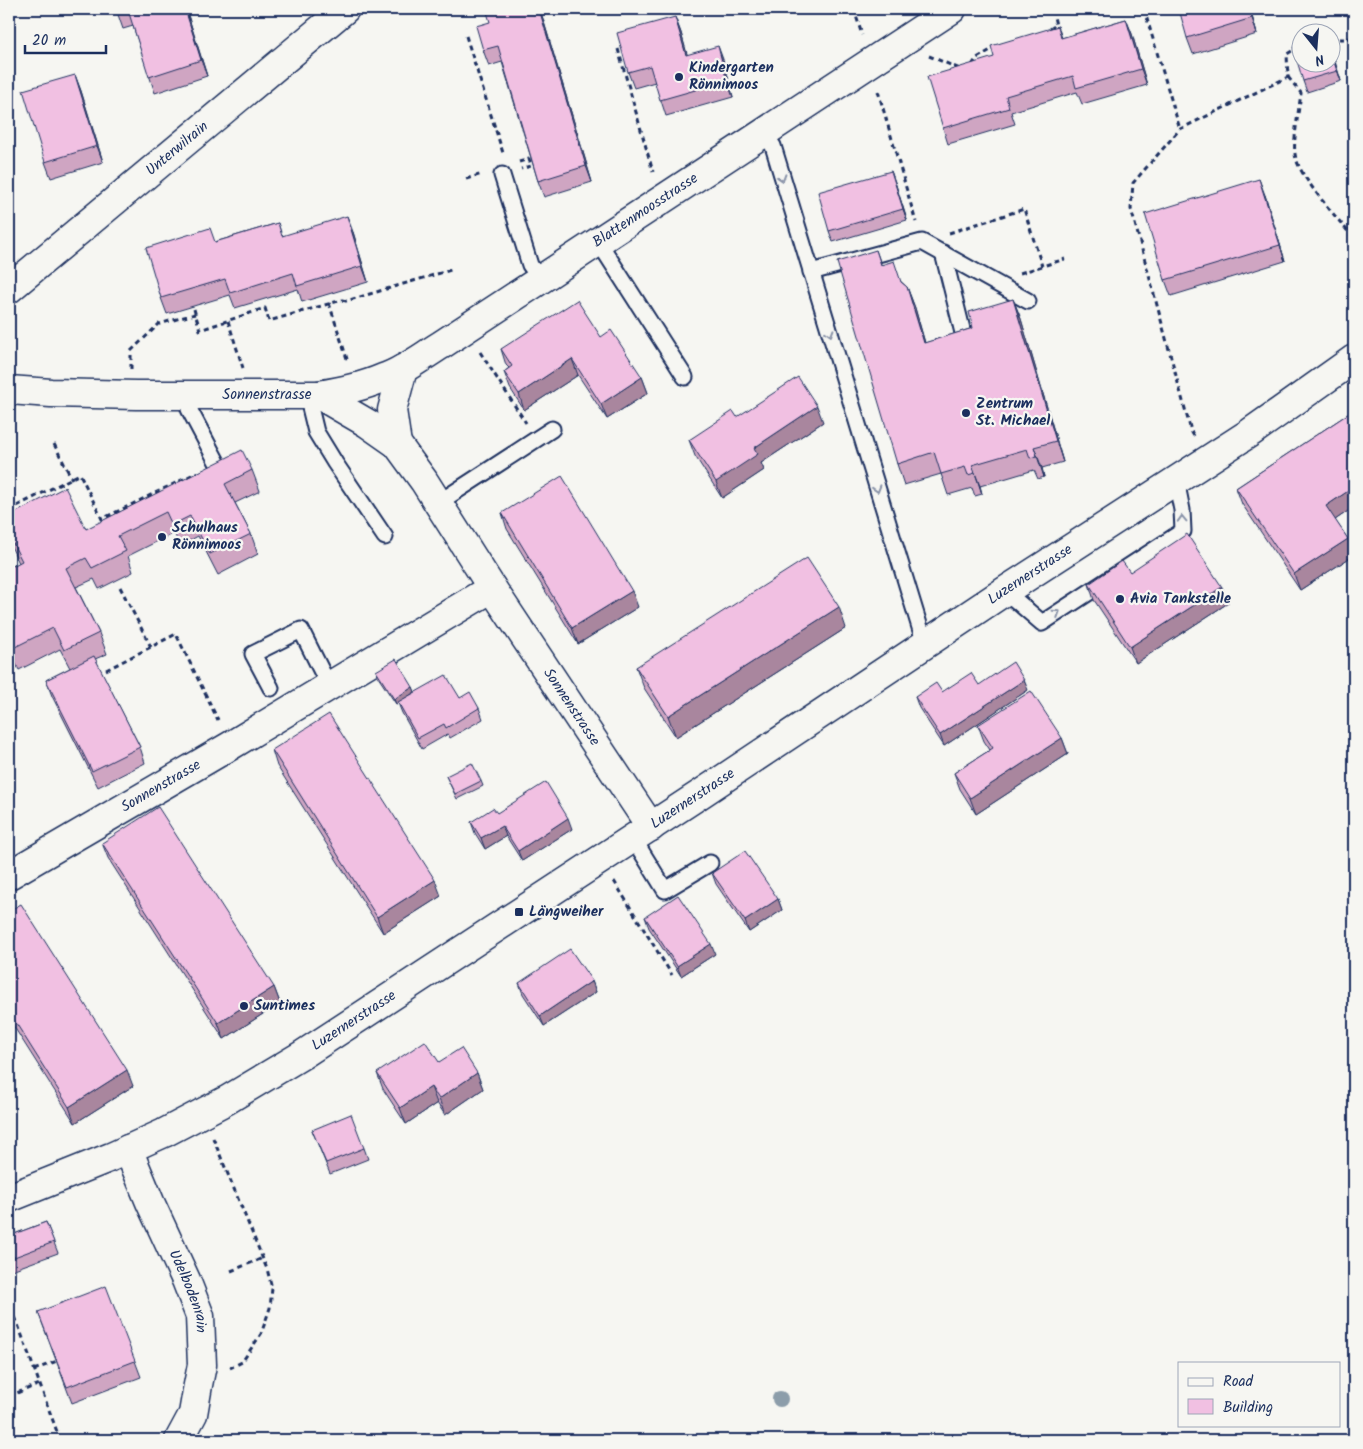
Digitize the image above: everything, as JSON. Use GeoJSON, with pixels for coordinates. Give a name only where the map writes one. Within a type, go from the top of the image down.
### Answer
{"type":"FeatureCollection","features":[{"type":"Feature","properties":{"kind":"street","name":"Unterwilrain"},"geometry":{"type":"LineString","coordinates":[[9,289],[345,9]]}},
{"type":"Feature","properties":{"kind":"street","name":"Blattenmoosstrasse"},"geometry":{"type":"LineString","coordinates":[[313,395],[348,390],[385,378],[403,369],[952,9]]}},
{"type":"Feature","properties":{"kind":"street","name":"Luzernerstrasse"},"geometry":{"type":"LineString","coordinates":[[9,1198],[128,1149],[201,1114],[293,1060],[431,972],[1005,591],[1251,432],[1354,359]]}},
{"type":"Feature","properties":{"kind":"street"},"geometry":{"type":"LineString","coordinates":[[397,444],[392,410],[403,369]]}},
{"type":"Feature","properties":{"kind":"street","name":"Sonnenstrasse"},"geometry":{"type":"LineString","coordinates":[[9,390],[51,393],[313,395],[352,413],[397,444],[438,503],[492,588],[642,832]]}},
{"type":"Feature","properties":{"kind":"street","name":"Sonnenstrasse"},"geometry":{"type":"LineString","coordinates":[[9,875],[230,746],[492,588]]}},
{"type":"Feature","properties":{"kind":"street","name":"Udelbodenrain"},"geometry":{"type":"LineString","coordinates":[[128,1149],[200,1316],[202,1365],[193,1414],[179,1440]]}},
{"type":"Feature","properties":{"kind":"lane"},"geometry":{"type":"LineString","coordinates":[[764,133],[773,146],[925,644]]}},
{"type":"Feature","properties":{"kind":"lane"},"geometry":{"type":"LineString","coordinates":[[502,175],[530,265],[540,279]]}},
{"type":"Feature","properties":{"kind":"lane"},"geometry":{"type":"LineString","coordinates":[[598,241],[685,377]]}},
{"type":"Feature","properties":{"kind":"lane"},"geometry":{"type":"LineString","coordinates":[[811,272],[922,242],[1028,301]]}},
{"type":"Feature","properties":{"kind":"lane"},"geometry":{"type":"LineString","coordinates":[[943,253],[967,349]]}},
{"type":"Feature","properties":{"kind":"lane"},"geometry":{"type":"LineString","coordinates":[[189,395],[189,409],[217,462]]}},
{"type":"Feature","properties":{"kind":"lane"},"geometry":{"type":"LineString","coordinates":[[313,395],[316,432],[385,537]]}},
{"type":"Feature","properties":{"kind":"lane"},"geometry":{"type":"LineString","coordinates":[[438,503],[552,429]]}},
{"type":"Feature","properties":{"kind":"lane"},"geometry":{"type":"LineString","coordinates":[[1005,591],[1042,622],[1059,612],[1183,531],[1182,510],[1176,480]]}},
{"type":"Feature","properties":{"kind":"lane"},"geometry":{"type":"LineString","coordinates":[[271,688],[253,654],[301,630],[329,686]]}},
{"type":"Feature","properties":{"kind":"lane"},"geometry":{"type":"LineString","coordinates":[[642,832],[665,890],[710,862]]}},
{"type":"Feature","properties":{"kind":"path"},"geometry":{"type":"LineString","coordinates":[[854,9],[863,36]]}},
{"type":"Feature","properties":{"kind":"path"},"geometry":{"type":"LineString","coordinates":[[1048,30],[1056,25],[1052,9]]}},
{"type":"Feature","properties":{"kind":"path"},"geometry":{"type":"LineString","coordinates":[[1144,9],[1180,130]]}},
{"type":"Feature","properties":{"kind":"path"},"geometry":{"type":"LineString","coordinates":[[466,36],[504,157]]}},
{"type":"Feature","properties":{"kind":"path"},"geometry":{"type":"LineString","coordinates":[[1340,39],[1354,36]]}},
{"type":"Feature","properties":{"kind":"path"},"geometry":{"type":"LineString","coordinates":[[922,52],[967,72],[977,58],[998,46]]}},
{"type":"Feature","properties":{"kind":"path"},"geometry":{"type":"LineString","coordinates":[[618,49],[654,173]]}},
{"type":"Feature","properties":{"kind":"path"},"geometry":{"type":"LineString","coordinates":[[1290,52],[1287,54],[1288,77],[1301,93],[1295,152],[1297,164],[1354,239]]}},
{"type":"Feature","properties":{"kind":"path"},"geometry":{"type":"LineString","coordinates":[[1197,440],[1191,431],[1130,209],[1134,183],[1180,130],[1288,77]]}},
{"type":"Feature","properties":{"kind":"path"},"geometry":{"type":"LineString","coordinates":[[878,89],[922,242]]}},
{"type":"Feature","properties":{"kind":"path"},"geometry":{"type":"LineString","coordinates":[[943,253],[949,232],[1024,209],[1042,266]]}},
{"type":"Feature","properties":{"kind":"path"},"geometry":{"type":"LineString","coordinates":[[1010,291],[1021,272],[1065,259]]}},
{"type":"Feature","properties":{"kind":"path"},"geometry":{"type":"LineString","coordinates":[[130,376],[131,351],[159,324],[194,312],[200,330],[265,308],[269,321],[329,303],[346,301],[454,269]]}},
{"type":"Feature","properties":{"kind":"path"},"geometry":{"type":"LineString","coordinates":[[329,303],[350,369]]}},
{"type":"Feature","properties":{"kind":"path"},"geometry":{"type":"LineString","coordinates":[[228,321],[244,373]]}},
{"type":"Feature","properties":{"kind":"path"},"geometry":{"type":"LineString","coordinates":[[478,350],[536,439]]}},
{"type":"Feature","properties":{"kind":"path"},"geometry":{"type":"LineString","coordinates":[[54,444],[72,479]]}},
{"type":"Feature","properties":{"kind":"path"},"geometry":{"type":"LineString","coordinates":[[9,510],[80,474],[102,519],[217,462]]}},
{"type":"Feature","properties":{"kind":"path"},"geometry":{"type":"LineString","coordinates":[[120,587],[151,648]]}},
{"type":"Feature","properties":{"kind":"path"},"geometry":{"type":"LineString","coordinates":[[106,670],[176,634],[230,746]]}},
{"type":"Feature","properties":{"kind":"path"},"geometry":{"type":"LineString","coordinates":[[612,878],[672,975]]}},
{"type":"Feature","properties":{"kind":"path"},"geometry":{"type":"LineString","coordinates":[[198,1385],[242,1362],[261,1334],[270,1308],[272,1288],[263,1258],[212,1134]]}},
{"type":"Feature","properties":{"kind":"path"},"geometry":{"type":"LineString","coordinates":[[231,1271],[263,1258]]}},
{"type":"Feature","properties":{"kind":"path"},"geometry":{"type":"LineString","coordinates":[[9,1300],[60,1440]]}},
{"type":"Feature","properties":{"kind":"path"},"geometry":{"type":"LineString","coordinates":[[34,1370],[57,1362]]}},
{"type":"Feature","properties":{"kind":"path"},"geometry":{"type":"LineString","coordinates":[[9,1396],[40,1384]]}},
{"type":"Feature","properties":{"kind":"building"},"geometry":{"type":"Polygon","coordinates":[[[116,9],[185,9],[201,60],[149,77],[128,10],[118,13],[116,9]]]}},
{"type":"Feature","properties":{"kind":"building"},"geometry":{"type":"Polygon","coordinates":[[[486,9],[539,9],[586,166],[538,181],[498,46],[483,50],[476,26],[490,22],[486,9]]]}},
{"type":"Feature","properties":{"kind":"building"},"geometry":{"type":"Polygon","coordinates":[[[1179,9],[1249,9],[1252,18],[1187,38],[1179,9]]]}},
{"type":"Feature","properties":{"kind":"building","name":"Kindergarten Rönnimoos"},"geometry":{"type":"Polygon","coordinates":[[[675,17],[686,55],[718,46],[727,81],[660,100],[650,66],[628,72],[617,33],[675,17]]]}},
{"type":"Feature","properties":{"kind":"building"},"geometry":{"type":"Polygon","coordinates":[[[1126,19],[1141,69],[1076,88],[1073,76],[1006,96],[1009,108],[943,128],[927,77],[994,57],[991,46],[1058,26],[1061,38],[1126,19]]]}},
{"type":"Feature","properties":{"kind":"building"},"geometry":{"type":"Polygon","coordinates":[[[1300,72],[1334,72],[1303,81],[1300,72]]]}},
{"type":"Feature","properties":{"kind":"building"},"geometry":{"type":"Polygon","coordinates":[[[75,75],[97,146],[45,162],[23,90],[75,75]]]}},
{"type":"Feature","properties":{"kind":"building"},"geometry":{"type":"Polygon","coordinates":[[[891,171],[903,209],[829,231],[818,192],[891,171]]]}},
{"type":"Feature","properties":{"kind":"building"},"geometry":{"type":"Polygon","coordinates":[[[1259,179],[1280,245],[1165,280],[1145,214],[1259,179]]]}},
{"type":"Feature","properties":{"kind":"building"},"geometry":{"type":"Polygon","coordinates":[[[347,216],[362,266],[297,286],[293,273],[230,293],[225,279],[161,298],[146,248],[210,228],[215,242],[278,223],[282,236],[347,216]]]}},
{"type":"Feature","properties":{"kind":"building","name":"Zentrum St. Michael"},"geometry":{"type":"Polygon","coordinates":[[[876,250],[881,265],[894,261],[901,282],[907,287],[924,343],[973,328],[969,312],[1013,299],[1056,441],[1034,447],[1037,456],[1030,458],[1027,449],[972,465],[975,473],[968,475],[965,467],[941,474],[934,452],[897,464],[837,262],[876,250]]]}},
{"type":"Feature","properties":{"kind":"building"},"geometry":{"type":"Polygon","coordinates":[[[577,300],[601,337],[611,330],[642,377],[601,404],[572,359],[519,394],[504,372],[512,366],[501,349],[577,300]]]}},
{"type":"Feature","properties":{"kind":"building"},"geometry":{"type":"Polygon","coordinates":[[[798,377],[817,406],[754,448],[758,454],[716,482],[689,440],[733,411],[737,417],[798,377]]]}},
{"type":"Feature","properties":{"kind":"building"},"geometry":{"type":"Polygon","coordinates":[[[1354,410],[1354,487],[1326,506],[1348,539],[1294,574],[1236,488],[1354,410]]]}},
{"type":"Feature","properties":{"kind":"building"},"geometry":{"type":"Polygon","coordinates":[[[242,450],[252,470],[225,484],[251,534],[210,554],[190,516],[172,525],[166,512],[118,536],[126,551],[92,568],[86,558],[66,568],[99,633],[64,650],[53,628],[11,649],[9,645],[9,568],[22,561],[9,536],[9,516],[65,487],[86,529],[242,450]]]}},
{"type":"Feature","properties":{"kind":"building"},"geometry":{"type":"Polygon","coordinates":[[[562,476],[632,591],[572,628],[502,513],[562,476]]]}},
{"type":"Feature","properties":{"kind":"building"},"geometry":{"type":"Polygon","coordinates":[[[1187,534],[1222,587],[1130,647],[1089,584],[1122,561],[1130,572],[1187,534]]]}},
{"type":"Feature","properties":{"kind":"building"},"geometry":{"type":"Polygon","coordinates":[[[807,558],[839,607],[668,716],[636,667],[807,558]]]}},
{"type":"Feature","properties":{"kind":"building"},"geometry":{"type":"Polygon","coordinates":[[[94,656],[140,747],[92,771],[46,680],[94,656]]]}},
{"type":"Feature","properties":{"kind":"building"},"geometry":{"type":"Polygon","coordinates":[[[396,659],[413,687],[394,699],[376,671],[396,659]]]}},
{"type":"Feature","properties":{"kind":"building"},"geometry":{"type":"Polygon","coordinates":[[[1013,662],[1024,680],[940,735],[915,697],[936,683],[942,692],[971,673],[979,685],[1013,662]]]}},
{"type":"Feature","properties":{"kind":"building"},"geometry":{"type":"Polygon","coordinates":[[[446,675],[460,698],[470,692],[479,708],[446,728],[444,724],[418,738],[398,702],[446,675]]]}},
{"type":"Feature","properties":{"kind":"building"},"geometry":{"type":"Polygon","coordinates":[[[1031,691],[1062,738],[970,798],[954,773],[993,748],[978,725],[1031,691]]]}},
{"type":"Feature","properties":{"kind":"building"},"geometry":{"type":"Polygon","coordinates":[[[329,714],[435,880],[377,917],[272,750],[329,714]]]}},
{"type":"Feature","properties":{"kind":"building"},"geometry":{"type":"Polygon","coordinates":[[[472,763],[481,781],[455,794],[446,776],[472,763]]]}},
{"type":"Feature","properties":{"kind":"building"},"geometry":{"type":"Polygon","coordinates":[[[546,782],[568,818],[518,851],[502,826],[481,838],[471,822],[493,808],[497,813],[546,782]]]}},
{"type":"Feature","properties":{"kind":"building"},"geometry":{"type":"Polygon","coordinates":[[[158,807],[274,987],[218,1023],[102,843],[158,807]]]}},
{"type":"Feature","properties":{"kind":"building"},"geometry":{"type":"Polygon","coordinates":[[[745,851],[778,899],[745,921],[712,873],[745,851]]]}},
{"type":"Feature","properties":{"kind":"building"},"geometry":{"type":"Polygon","coordinates":[[[678,895],[711,944],[677,966],[645,917],[678,895]]]}},
{"type":"Feature","properties":{"kind":"building"},"geometry":{"type":"Polygon","coordinates":[[[21,904],[127,1070],[69,1107],[9,1012],[9,911],[21,904]]]}},
{"type":"Feature","properties":{"kind":"building"},"geometry":{"type":"Polygon","coordinates":[[[570,949],[592,981],[540,1016],[519,983],[570,949]]]}},
{"type":"Feature","properties":{"kind":"building"},"geometry":{"type":"Polygon","coordinates":[[[425,1041],[439,1062],[461,1048],[477,1073],[439,1099],[431,1087],[400,1108],[377,1073],[425,1041]]]}},
{"type":"Feature","properties":{"kind":"building"},"geometry":{"type":"Polygon","coordinates":[[[351,1114],[364,1148],[326,1163],[312,1130],[351,1114]]]}},
{"type":"Feature","properties":{"kind":"building"},"geometry":{"type":"Polygon","coordinates":[[[46,1222],[54,1242],[9,1259],[9,1236],[46,1222]]]}},
{"type":"Feature","properties":{"kind":"building"},"geometry":{"type":"Polygon","coordinates":[[[106,1286],[135,1361],[67,1387],[38,1312],[106,1286]]]}},
{"type":"Feature","properties":{"kind":"place","name":"Kindergarten Rönnimoos"},"geometry":{"type":"Point","coordinates":[679,77]}},
{"type":"Feature","properties":{"kind":"place","name":"Zentrum St. Michael"},"geometry":{"type":"Point","coordinates":[966,413]}},
{"type":"Feature","properties":{"kind":"place","name":"Schulhaus Rönnimoos"},"geometry":{"type":"Point","coordinates":[162,537]}},
{"type":"Feature","properties":{"kind":"place","name":"Avia Tankstelle"},"geometry":{"type":"Point","coordinates":[1120,599]}},
{"type":"Feature","properties":{"kind":"place","name":"Längweiher"},"geometry":{"type":"Point","coordinates":[519,912]}},
{"type":"Feature","properties":{"kind":"place","name":"Suntimes"},"geometry":{"type":"Point","coordinates":[244,1006]}}]}
